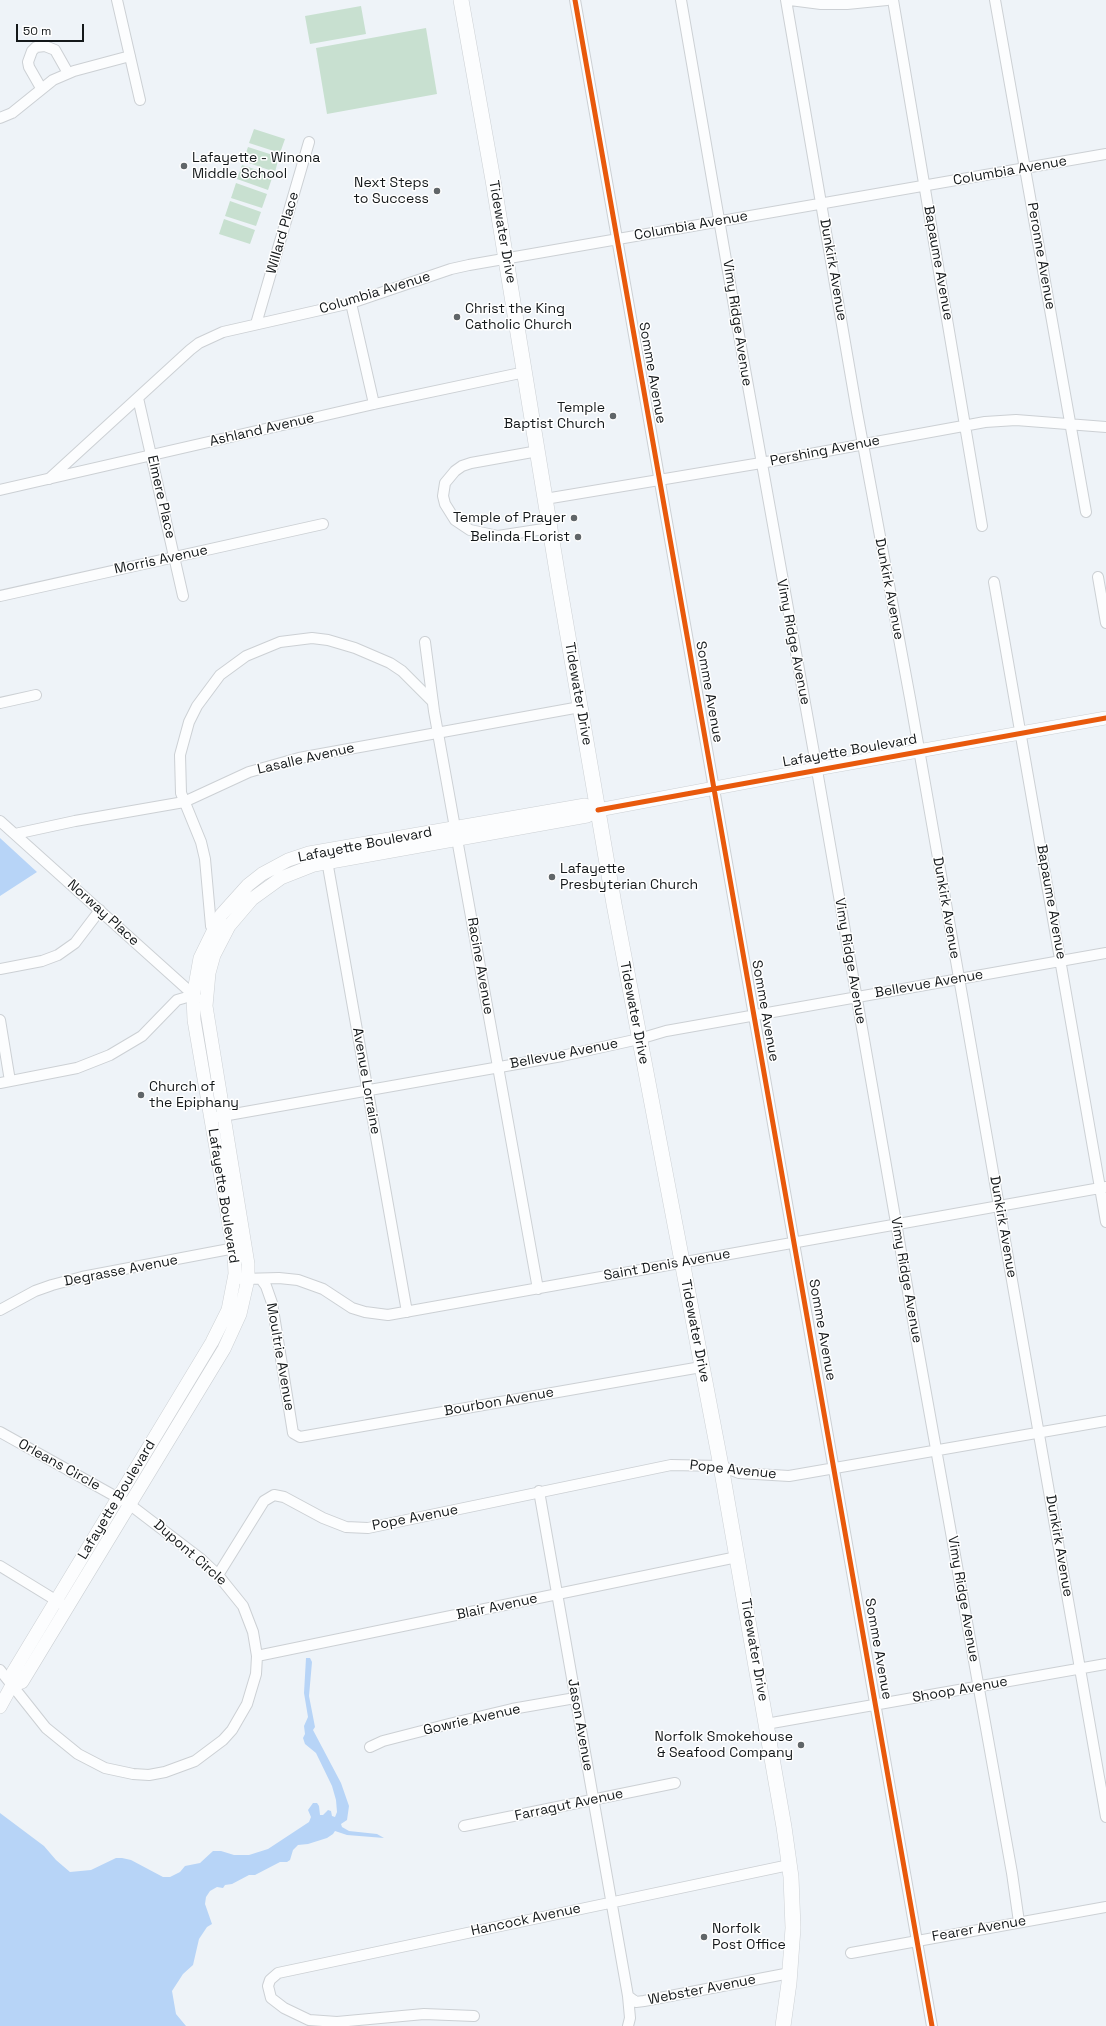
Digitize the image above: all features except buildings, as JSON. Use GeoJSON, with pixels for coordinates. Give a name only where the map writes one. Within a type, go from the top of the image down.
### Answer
{"type":"FeatureCollection","features":[{"type":"Feature","properties":{"kind":"highway","name":"Tidewater Drive"},"geometry":{"type":"LineString","coordinates":[[461,0],[598,810],[639,1039],[721,1466],[789,1865],[793,1928],[790,1973],[783,2026]]}},
{"type":"Feature","properties":{"kind":"main road","name":"Lafayette Boulevard"},"geometry":{"type":"LineString","coordinates":[[0,1707],[12,1685],[13,1672],[61,1603],[124,1501],[233,1331],[254,1279],[240,1247],[217,1117],[194,1020],[194,995],[200,958],[217,934],[232,900],[262,874],[288,860],[326,856],[457,833],[585,805],[598,810],[816,769],[1106,718]]}},
{"type":"Feature","properties":{"kind":"main road","name":"Lafayette Boulevard"},"geometry":{"type":"LineString","coordinates":[[217,934],[209,973],[206,1007],[217,1117]]}},
{"type":"Feature","properties":{"kind":"main road","name":"Lafayette Boulevard"},"geometry":{"type":"LineString","coordinates":[[124,1501],[222,1325],[228,1310],[240,1247]]}},
{"type":"Feature","properties":{"kind":"street"},"geometry":{"type":"LineString","coordinates":[[117,0],[140,100]]}},
{"type":"Feature","properties":{"kind":"street","name":"Somme Avenue"},"geometry":{"type":"LineString","coordinates":[[575,0],[932,2026]]}},
{"type":"Feature","properties":{"kind":"street","name":"Vimy Ridge Avenue"},"geometry":{"type":"LineString","coordinates":[[681,0],[761,463],[1012,1873],[1019,1922]]}},
{"type":"Feature","properties":{"kind":"street","name":"Dunkirk Avenue"},"geometry":{"type":"LineString","coordinates":[[786,0],[863,443],[1040,1432],[1106,1817]]}},
{"type":"Feature","properties":{"kind":"street"},"geometry":{"type":"LineString","coordinates":[[790,0],[821,4],[847,4],[887,0]]}},
{"type":"Feature","properties":{"kind":"street","name":"Bapaume Avenue"},"geometry":{"type":"LineString","coordinates":[[893,0],[982,526]]}},
{"type":"Feature","properties":{"kind":"street","name":"Peronne Avenue"},"geometry":{"type":"LineString","coordinates":[[995,0],[1086,512]]}},
{"type":"Feature","properties":{"kind":"street"},"geometry":{"type":"LineString","coordinates":[[41,88],[29,67],[28,62],[32,51],[36,47],[45,46],[55,50],[68,73]]}},
{"type":"Feature","properties":{"kind":"street"},"geometry":{"type":"LineString","coordinates":[[0,118],[12,112],[41,88],[68,73],[130,56]]}},
{"type":"Feature","properties":{"kind":"street","name":"Willard Place"},"geometry":{"type":"LineString","coordinates":[[256,324],[309,142]]}},
{"type":"Feature","properties":{"kind":"street","name":"Columbia Avenue"},"geometry":{"type":"LineString","coordinates":[[49,479],[199,343],[223,332],[351,303],[451,269],[1106,154]]}},
{"type":"Feature","properties":{"kind":"street"},"geometry":{"type":"LineString","coordinates":[[351,303],[374,404]]}},
{"type":"Feature","properties":{"kind":"street","name":"Ashland Avenue"},"geometry":{"type":"LineString","coordinates":[[0,490],[374,404],[525,372]]}},
{"type":"Feature","properties":{"kind":"street","name":"Elmere Place"},"geometry":{"type":"LineString","coordinates":[[138,398],[183,596]]}},
{"type":"Feature","properties":{"kind":"street","name":"Pershing Avenue"},"geometry":{"type":"LineString","coordinates":[[545,499],[761,463],[863,443],[985,422],[1016,420],[1106,428]]}},
{"type":"Feature","properties":{"kind":"street"},"geometry":{"type":"LineString","coordinates":[[538,451],[471,463],[462,466],[449,477],[445,483],[443,496],[444,504],[455,520],[470,530],[498,536],[550,528]]}},
{"type":"Feature","properties":{"kind":"street","name":"Morris Avenue"},"geometry":{"type":"LineString","coordinates":[[0,596],[323,524]]}},
{"type":"Feature","properties":{"kind":"street"},"geometry":{"type":"LineString","coordinates":[[1098,577],[1106,623]]}},
{"type":"Feature","properties":{"kind":"street","name":"Bapaume Avenue"},"geometry":{"type":"LineString","coordinates":[[994,582],[1103,1188],[1106,1222]]}},
{"type":"Feature","properties":{"kind":"street"},"geometry":{"type":"LineString","coordinates":[[217,934],[201,842],[196,825],[184,802],[180,782],[180,755],[183,738],[194,711],[206,691],[220,675],[231,666],[263,648],[280,642],[312,638],[334,641],[390,663],[402,672],[432,702]]}},
{"type":"Feature","properties":{"kind":"street","name":"Racine Avenue"},"geometry":{"type":"LineString","coordinates":[[425,642],[432,702],[457,833],[538,1289]]}},
{"type":"Feature","properties":{"kind":"street"},"geometry":{"type":"LineString","coordinates":[[0,703],[36,695]]}},
{"type":"Feature","properties":{"kind":"street","name":"Lasalle Avenue"},"geometry":{"type":"LineString","coordinates":[[15,834],[75,821],[184,802],[196,798],[225,782],[271,765],[320,754],[580,707]]}},
{"type":"Feature","properties":{"kind":"street","name":"Norway Place"},"geometry":{"type":"LineString","coordinates":[[0,821],[206,1007]]}},
{"type":"Feature","properties":{"kind":"street","name":"Avenue Lorraine"},"geometry":{"type":"LineString","coordinates":[[326,856],[406,1312]]}},
{"type":"Feature","properties":{"kind":"street"},"geometry":{"type":"LineString","coordinates":[[0,969],[42,961],[58,955],[76,943],[100,910]]}},
{"type":"Feature","properties":{"kind":"street","name":"Bellevue Avenue"},"geometry":{"type":"LineString","coordinates":[[217,1117],[499,1067],[639,1039],[666,1031],[856,996],[1106,953]]}},
{"type":"Feature","properties":{"kind":"street"},"geometry":{"type":"LineString","coordinates":[[0,1020],[5,1082],[77,1068],[110,1055],[142,1036],[177,1000],[194,995]]}},
{"type":"Feature","properties":{"kind":"street","name":"Saint Denis Avenue"},"geometry":{"type":"LineString","coordinates":[[234,1279],[279,1278],[312,1284],[352,1308],[365,1312],[388,1315],[1103,1188]]}},
{"type":"Feature","properties":{"kind":"street","name":"Degrasse Avenue"},"geometry":{"type":"LineString","coordinates":[[0,1310],[35,1291],[59,1283],[240,1247]]}},
{"type":"Feature","properties":{"kind":"street","name":"Moultrie Avenue"},"geometry":{"type":"LineString","coordinates":[[254,1279],[266,1286],[272,1303],[293,1433],[296,1436]]}},
{"type":"Feature","properties":{"kind":"street","name":"Bourbon Avenue"},"geometry":{"type":"LineString","coordinates":[[296,1436],[300,1437],[701,1367]]}},
{"type":"Feature","properties":{"kind":"street","name":"Pope Avenue"},"geometry":{"type":"LineString","coordinates":[[218,1575],[264,1501],[274,1495],[284,1497],[323,1518],[356,1528],[418,1518],[539,1491],[671,1465],[721,1466],[739,1473],[789,1476],[1106,1421]]}},
{"type":"Feature","properties":{"kind":"street","name":"Orleans Circle"},"geometry":{"type":"LineString","coordinates":[[0,1432],[124,1501]]}},
{"type":"Feature","properties":{"kind":"street","name":"Jason Avenue"},"geometry":{"type":"LineString","coordinates":[[539,1491],[621,1960]]}},
{"type":"Feature","properties":{"kind":"street","name":"Dupont Circle"},"geometry":{"type":"LineString","coordinates":[[12,1685],[46,1728],[59,1740],[82,1757],[96,1764],[120,1772],[149,1774],[165,1772],[195,1761],[223,1740],[241,1716],[247,1704],[256,1674],[257,1656],[253,1632],[246,1612],[232,1590],[218,1575],[157,1524],[124,1501]]}},
{"type":"Feature","properties":{"kind":"street","name":"Blair Avenue"},"geometry":{"type":"LineString","coordinates":[[257,1656],[737,1557]]}},
{"type":"Feature","properties":{"kind":"street"},"geometry":{"type":"LineString","coordinates":[[0,1566],[61,1603]]}},
{"type":"Feature","properties":{"kind":"street","name":"Shoop Avenue"},"geometry":{"type":"LineString","coordinates":[[766,1724],[1106,1664]]}},
{"type":"Feature","properties":{"kind":"street"},"geometry":{"type":"LineString","coordinates":[[0,1670],[12,1685]]}},
{"type":"Feature","properties":{"kind":"street","name":"Gowrie Avenue"},"geometry":{"type":"LineString","coordinates":[[370,1747],[383,1741],[449,1724],[512,1709],[575,1698]]}},
{"type":"Feature","properties":{"kind":"street","name":"Farragut Avenue"},"geometry":{"type":"LineString","coordinates":[[464,1826],[675,1783]]}},
{"type":"Feature","properties":{"kind":"street","name":"Hancock Avenue"},"geometry":{"type":"LineString","coordinates":[[474,2016],[424,2014],[337,2022],[309,2020],[284,2008],[272,1998],[269,1992],[268,1983],[274,1975],[278,1973],[789,1865]]}},
{"type":"Feature","properties":{"kind":"street","name":"Fearer Avenue"},"geometry":{"type":"LineString","coordinates":[[851,1952],[1106,1907]]}},
{"type":"Feature","properties":{"kind":"street","name":"Webster Avenue"},"geometry":{"type":"LineString","coordinates":[[621,1960],[628,1996],[636,2002],[790,1973]]}},
{"type":"Feature","properties":{"kind":"street"},"geometry":{"type":"LineString","coordinates":[[628,1996],[630,2018],[628,2026]]}},
{"type":"Feature","properties":{"kind":"green space"},"geometry":{"type":"Polygon","coordinates":[[[361,6],[366,34],[310,44],[305,16],[361,6]]]}},
{"type":"Feature","properties":{"kind":"green space"},"geometry":{"type":"Polygon","coordinates":[[[426,28],[437,94],[327,114],[316,48],[426,28]]]}},
{"type":"Feature","properties":{"kind":"green space"},"geometry":{"type":"Polygon","coordinates":[[[254,129],[285,139],[280,153],[249,143],[254,129]]]}},
{"type":"Feature","properties":{"kind":"green space"},"geometry":{"type":"Polygon","coordinates":[[[248,147],[279,157],[275,172],[243,161],[248,147]]]}},
{"type":"Feature","properties":{"kind":"green space"},"geometry":{"type":"Polygon","coordinates":[[[242,165],[273,175],[268,190],[237,179],[242,165]]]}},
{"type":"Feature","properties":{"kind":"green space"},"geometry":{"type":"Polygon","coordinates":[[[236,183],[267,194],[262,208],[231,198],[236,183]]]}},
{"type":"Feature","properties":{"kind":"green space"},"geometry":{"type":"Polygon","coordinates":[[[230,201],[261,212],[256,226],[225,216],[230,201]]]}},
{"type":"Feature","properties":{"kind":"green space"},"geometry":{"type":"Polygon","coordinates":[[[224,219],[255,230],[250,244],[219,234],[224,219]]]}},
{"type":"Feature","properties":{"kind":"water"},"geometry":{"type":"Polygon","coordinates":[[[0,838],[37,872],[0,896],[0,838]]]}},
{"type":"Feature","properties":{"kind":"water"},"geometry":{"type":"Polygon","coordinates":[[[306,1658],[310,1658],[312,1662],[309,1696],[315,1727],[313,1730],[341,1783],[349,1806],[347,1820],[341,1824],[342,1827],[349,1831],[377,1834],[384,1838],[347,1835],[335,1831],[327,1838],[308,1844],[298,1845],[293,1850],[290,1860],[287,1862],[280,1862],[255,1875],[249,1875],[232,1884],[225,1885],[223,1888],[217,1887],[210,1891],[206,1897],[205,1904],[212,1924],[207,1927],[199,1939],[193,1965],[183,1974],[172,1991],[176,2014],[186,2026],[0,2026],[0,1813],[44,1846],[56,1860],[70,1872],[91,1870],[116,1858],[122,1858],[131,1860],[163,1877],[170,1877],[180,1872],[185,1866],[200,1863],[213,1851],[221,1851],[234,1855],[249,1855],[268,1849],[309,1822],[311,1817],[308,1810],[313,1803],[317,1803],[319,1806],[320,1815],[323,1815],[328,1810],[331,1811],[332,1816],[335,1817],[337,1812],[336,1800],[332,1786],[316,1753],[305,1744],[303,1738],[305,1734],[304,1726],[308,1717],[304,1693],[306,1658]]]}},
{"type":"Feature","properties":{"kind":"cycle path"},"geometry":{"type":"LineString","coordinates":[[575,0],[932,2026]]}},
{"type":"Feature","properties":{"kind":"cycle path"},"geometry":{"type":"LineString","coordinates":[[598,810],[1106,718]]}},
{"type":"Feature","properties":{"kind":"place","name":"Lafayette - Winona Middle School"},"geometry":{"type":"Point","coordinates":[184,166]}},
{"type":"Feature","properties":{"kind":"place","name":"Next Steps to Success"},"geometry":{"type":"Point","coordinates":[437,191]}},
{"type":"Feature","properties":{"kind":"place","name":"Christ the King Catholic Church"},"geometry":{"type":"Point","coordinates":[457,317]}},
{"type":"Feature","properties":{"kind":"place","name":"Temple Baptist Church"},"geometry":{"type":"Point","coordinates":[613,416]}},
{"type":"Feature","properties":{"kind":"place","name":"Temple of Prayer"},"geometry":{"type":"Point","coordinates":[574,518]}},
{"type":"Feature","properties":{"kind":"place","name":"Belinda FLorist"},"geometry":{"type":"Point","coordinates":[578,537]}},
{"type":"Feature","properties":{"kind":"place","name":"Lafayette Presbyterian Church"},"geometry":{"type":"Point","coordinates":[552,877]}},
{"type":"Feature","properties":{"kind":"place","name":"Church of the Epiphany"},"geometry":{"type":"Point","coordinates":[141,1095]}},
{"type":"Feature","properties":{"kind":"place","name":"Norfolk Smokehouse & Seafood Company"},"geometry":{"type":"Point","coordinates":[801,1745]}},
{"type":"Feature","properties":{"kind":"place","name":"Norfolk Post Office"},"geometry":{"type":"Point","coordinates":[704,1937]}}]}
